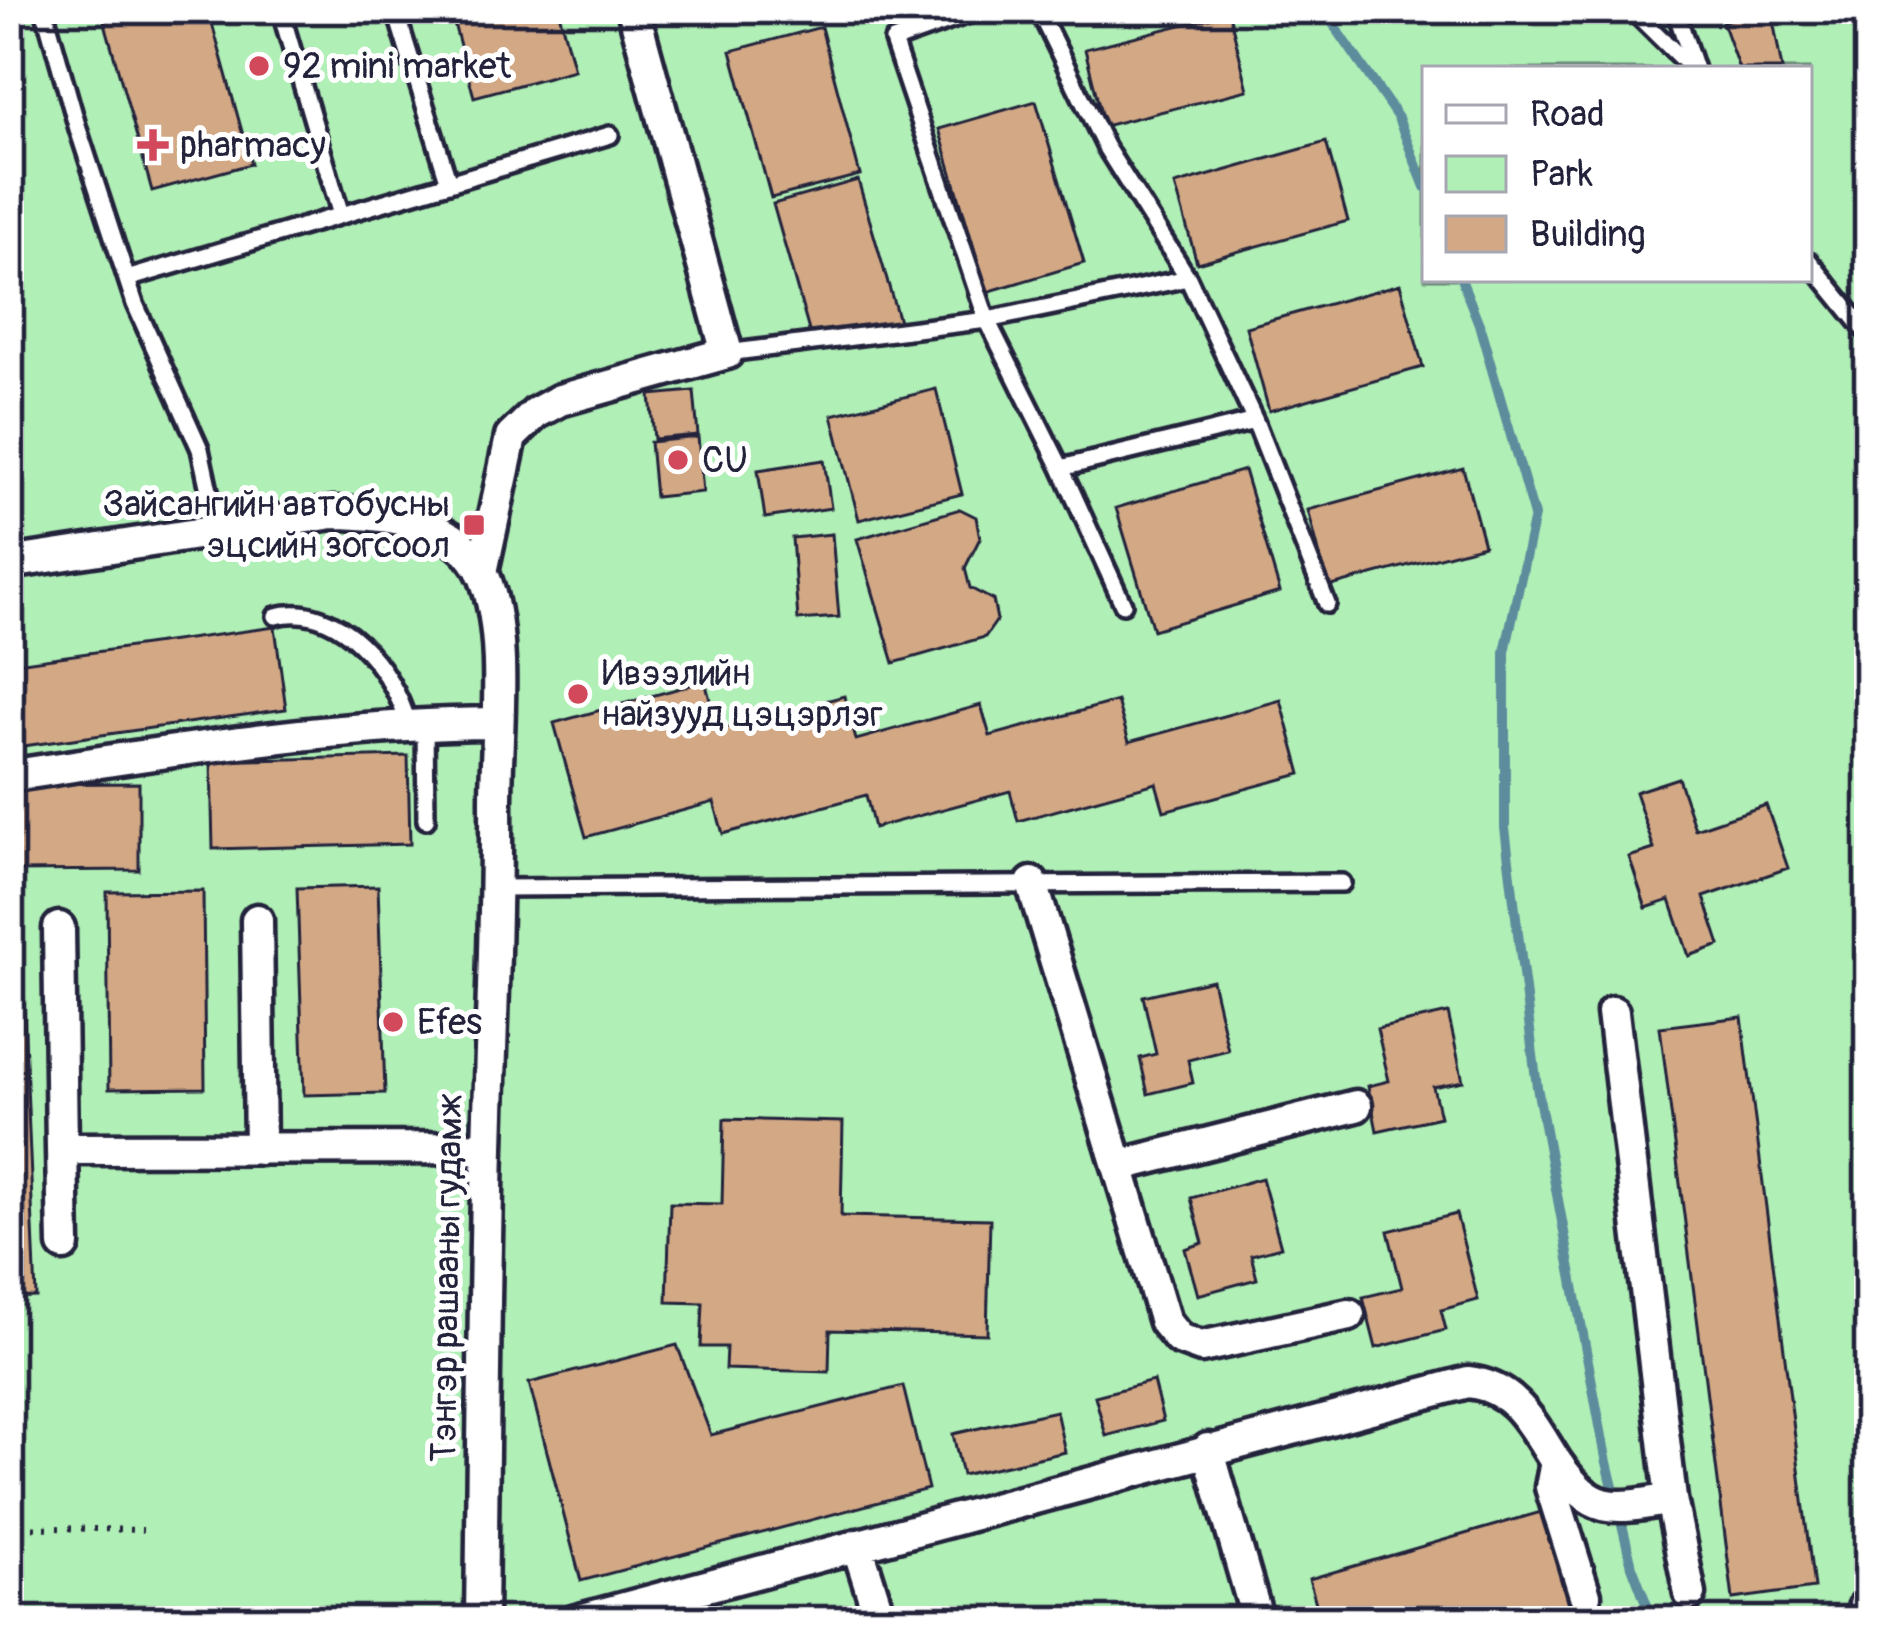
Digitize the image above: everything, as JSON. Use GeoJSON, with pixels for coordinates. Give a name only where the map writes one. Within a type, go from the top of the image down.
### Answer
{"type":"FeatureCollection","features":[{"type":"Feature","properties":{"kind":"street"},"geometry":{"type":"LineString","coordinates":[[482,572],[511,437],[536,412],[560,400],[727,353],[633,9]]}},
{"type":"Feature","properties":{"kind":"street"},"geometry":{"type":"LineString","coordinates":[[9,563],[333,513],[432,526],[459,542],[482,572]]}},
{"type":"Feature","properties":{"kind":"street","name":"Тэнгэр рашааны гудамж"},"geometry":{"type":"LineString","coordinates":[[481,1621],[498,632],[482,572]]}},
{"type":"Feature","properties":{"kind":"street"},"geometry":{"type":"LineString","coordinates":[[9,776],[272,736],[416,724],[496,723]]}},
{"type":"Feature","properties":{"kind":"street"},"geometry":{"type":"LineString","coordinates":[[1032,883],[1165,1322],[1179,1339],[1201,1347],[1349,1316]]}},
{"type":"Feature","properties":{"kind":"street"},"geometry":{"type":"LineString","coordinates":[[256,920],[260,1149]]}},
{"type":"Feature","properties":{"kind":"street"},"geometry":{"type":"LineString","coordinates":[[59,928],[64,1245]]}},
{"type":"Feature","properties":{"kind":"street"},"geometry":{"type":"LineString","coordinates":[[1613,1012],[1671,1499],[1690,1594]]}},
{"type":"Feature","properties":{"kind":"street"},"geometry":{"type":"LineString","coordinates":[[1118,1166],[1356,1106]]}},
{"type":"Feature","properties":{"kind":"street"},"geometry":{"type":"LineString","coordinates":[[62,1149],[488,1148]]}},
{"type":"Feature","properties":{"kind":"street"},"geometry":{"type":"LineString","coordinates":[[576,1621],[1468,1382],[1497,1388],[1512,1397],[1571,1483],[1604,1506],[1624,1508],[1671,1499]]}},
{"type":"Feature","properties":{"kind":"street"},"geometry":{"type":"LineString","coordinates":[[1208,1449],[1258,1621]]}},
{"type":"Feature","properties":{"kind":"street"},"geometry":{"type":"LineString","coordinates":[[1556,1462],[1552,1487],[1586,1595]]}},
{"type":"Feature","properties":{"kind":"street"},"geometry":{"type":"LineString","coordinates":[[857,1545],[881,1621]]}},
{"type":"Feature","properties":{"kind":"street"},"geometry":{"type":"LineString","coordinates":[[1869,1607],[1869,1621]]}},
{"type":"Feature","properties":{"kind":"lane"},"geometry":{"type":"LineString","coordinates":[[44,9],[127,279],[200,449],[218,532]]}},
{"type":"Feature","properties":{"kind":"lane"},"geometry":{"type":"LineString","coordinates":[[280,9],[341,215]]}},
{"type":"Feature","properties":{"kind":"lane"},"geometry":{"type":"LineString","coordinates":[[395,9],[449,183]]}},
{"type":"Feature","properties":{"kind":"lane"},"geometry":{"type":"LineString","coordinates":[[983,9],[893,41],[987,320],[1123,604]]}},
{"type":"Feature","properties":{"kind":"lane"},"geometry":{"type":"LineString","coordinates":[[1038,9],[1105,146],[1187,278],[1255,421],[1328,604]]}},
{"type":"Feature","properties":{"kind":"lane"},"geometry":{"type":"LineString","coordinates":[[1631,9],[1691,66]]}},
{"type":"Feature","properties":{"kind":"lane"},"geometry":{"type":"LineString","coordinates":[[1676,9],[1693,66]]}},
{"type":"Feature","properties":{"kind":"lane"},"geometry":{"type":"LineString","coordinates":[[127,279],[610,135]]}},
{"type":"Feature","properties":{"kind":"lane"},"geometry":{"type":"LineString","coordinates":[[1812,265],[1869,335]]}},
{"type":"Feature","properties":{"kind":"lane"},"geometry":{"type":"LineString","coordinates":[[727,353],[987,320],[1187,278]]}},
{"type":"Feature","properties":{"kind":"lane"},"geometry":{"type":"LineString","coordinates":[[1061,468],[1255,421]]}},
{"type":"Feature","properties":{"kind":"lane"},"geometry":{"type":"LineString","coordinates":[[276,616],[295,611],[324,617],[387,673],[416,724],[426,820]]}},
{"type":"Feature","properties":{"kind":"lane"},"geometry":{"type":"LineString","coordinates":[[497,888],[1342,883]]}},
{"type":"Feature","properties":{"kind":"path"},"geometry":{"type":"LineString","coordinates":[[9,1527],[143,1530]]}},
{"type":"Feature","properties":{"kind":"green space"},"geometry":{"type":"Polygon","coordinates":[[[9,9],[1869,9],[1869,1621],[9,1621],[9,9]]]}},
{"type":"Feature","properties":{"kind":"building"},"geometry":{"type":"Polygon","coordinates":[[[101,9],[208,9],[251,164],[152,191],[101,9]]]}},
{"type":"Feature","properties":{"kind":"building"},"geometry":{"type":"Polygon","coordinates":[[[450,9],[558,9],[574,70],[474,97],[450,9]]]}},
{"type":"Feature","properties":{"kind":"building"},"geometry":{"type":"Polygon","coordinates":[[[834,9],[886,9],[838,22],[834,9]]]}},
{"type":"Feature","properties":{"kind":"building"},"geometry":{"type":"Polygon","coordinates":[[[1771,9],[1781,66],[1738,66],[1722,22],[1771,9]]]}},
{"type":"Feature","properties":{"kind":"building"},"geometry":{"type":"Polygon","coordinates":[[[1229,13],[1248,90],[1104,126],[1085,49],[1229,13]]]}},
{"type":"Feature","properties":{"kind":"building"},"geometry":{"type":"Polygon","coordinates":[[[821,27],[860,175],[771,198],[731,51],[821,27]]]}},
{"type":"Feature","properties":{"kind":"building"},"geometry":{"type":"Polygon","coordinates":[[[1036,101],[1084,263],[987,292],[939,129],[1036,101]]]}},
{"type":"Feature","properties":{"kind":"building"},"geometry":{"type":"Polygon","coordinates":[[[1326,142],[1348,221],[1197,263],[1175,185],[1326,142]]]}},
{"type":"Feature","properties":{"kind":"building"},"geometry":{"type":"Polygon","coordinates":[[[858,180],[899,321],[813,345],[773,204],[858,180]]]}},
{"type":"Feature","properties":{"kind":"building"},"geometry":{"type":"Polygon","coordinates":[[[1400,284],[1423,367],[1269,411],[1246,327],[1400,284]]]}},
{"type":"Feature","properties":{"kind":"building"},"geometry":{"type":"Polygon","coordinates":[[[936,389],[962,494],[859,520],[832,415],[936,389]]]}},
{"type":"Feature","properties":{"kind":"building"},"geometry":{"type":"Polygon","coordinates":[[[694,391],[698,435],[654,439],[650,395],[694,391]]]}},
{"type":"Feature","properties":{"kind":"building"},"geometry":{"type":"Polygon","coordinates":[[[698,437],[703,492],[655,497],[650,442],[698,437]]]}},
{"type":"Feature","properties":{"kind":"building"},"geometry":{"type":"Polygon","coordinates":[[[824,460],[831,508],[765,518],[758,470],[824,460]]]}},
{"type":"Feature","properties":{"kind":"building"},"geometry":{"type":"Polygon","coordinates":[[[1463,468],[1484,545],[1328,587],[1308,510],[1463,468]]]}},
{"type":"Feature","properties":{"kind":"building"},"geometry":{"type":"Polygon","coordinates":[[[1244,470],[1280,592],[1153,630],[1116,508],[1244,470]]]}},
{"type":"Feature","properties":{"kind":"building"},"geometry":{"type":"Polygon","coordinates":[[[960,509],[976,517],[980,538],[965,568],[970,588],[993,600],[997,620],[985,637],[894,663],[857,539],[960,509]]]}},
{"type":"Feature","properties":{"kind":"building"},"geometry":{"type":"Polygon","coordinates":[[[832,534],[839,617],[798,620],[792,538],[832,534]]]}},
{"type":"Feature","properties":{"kind":"building"},"geometry":{"type":"Polygon","coordinates":[[[275,627],[286,709],[9,748],[9,664],[275,627]]]}},
{"type":"Feature","properties":{"kind":"building"},"geometry":{"type":"Polygon","coordinates":[[[705,681],[718,730],[844,696],[856,740],[981,705],[990,736],[1117,701],[1129,742],[1281,700],[1301,774],[1164,811],[1156,783],[1018,821],[1010,791],[874,828],[866,795],[723,834],[714,802],[586,837],[554,723],[705,681]]]}},
{"type":"Feature","properties":{"kind":"building"},"geometry":{"type":"Polygon","coordinates":[[[408,756],[410,844],[213,849],[211,761],[408,756]]]}},
{"type":"Feature","properties":{"kind":"building"},"geometry":{"type":"Polygon","coordinates":[[[1678,778],[1695,829],[1766,805],[1788,868],[1704,897],[1720,945],[1689,956],[1670,900],[1646,908],[1629,857],[1654,849],[1635,792],[1678,778]]]}},
{"type":"Feature","properties":{"kind":"building"},"geometry":{"type":"Polygon","coordinates":[[[139,783],[139,870],[9,871],[9,784],[139,783]]]}},
{"type":"Feature","properties":{"kind":"building"},"geometry":{"type":"Polygon","coordinates":[[[378,886],[385,1093],[304,1095],[297,888],[378,886]]]}},
{"type":"Feature","properties":{"kind":"building"},"geometry":{"type":"Polygon","coordinates":[[[203,891],[205,1088],[109,1089],[107,892],[203,891]]]}},
{"type":"Feature","properties":{"kind":"building"},"geometry":{"type":"Polygon","coordinates":[[[9,895],[19,895],[36,1297],[9,1298],[9,895]]]}},
{"type":"Feature","properties":{"kind":"building"},"geometry":{"type":"Polygon","coordinates":[[[1212,980],[1228,1050],[1188,1060],[1193,1083],[1148,1094],[1140,1058],[1156,1054],[1143,996],[1212,980]]]}},
{"type":"Feature","properties":{"kind":"building"},"geometry":{"type":"Polygon","coordinates":[[[1448,1013],[1463,1081],[1433,1087],[1440,1117],[1377,1131],[1368,1086],[1389,1081],[1377,1029],[1448,1013]]]}},
{"type":"Feature","properties":{"kind":"building"},"geometry":{"type":"Polygon","coordinates":[[[1742,1017],[1814,1588],[1733,1599],[1660,1027],[1742,1017]]]}},
{"type":"Feature","properties":{"kind":"building"},"geometry":{"type":"Polygon","coordinates":[[[724,1119],[843,1122],[841,1216],[990,1219],[987,1334],[830,1330],[829,1372],[725,1369],[726,1347],[701,1347],[703,1303],[667,1302],[670,1203],[722,1204],[724,1119]]]}},
{"type":"Feature","properties":{"kind":"building"},"geometry":{"type":"Polygon","coordinates":[[[1262,1178],[1281,1247],[1251,1255],[1257,1279],[1198,1295],[1185,1249],[1203,1243],[1191,1198],[1262,1178]]]}},
{"type":"Feature","properties":{"kind":"building"},"geometry":{"type":"Polygon","coordinates":[[[1456,1214],[1478,1300],[1441,1310],[1446,1330],[1376,1348],[1363,1297],[1402,1288],[1388,1231],[1456,1214]]]}},
{"type":"Feature","properties":{"kind":"building"},"geometry":{"type":"Polygon","coordinates":[[[677,1345],[711,1435],[903,1386],[928,1489],[581,1581],[529,1383],[677,1345]]]}},
{"type":"Feature","properties":{"kind":"building"},"geometry":{"type":"Polygon","coordinates":[[[1153,1381],[1163,1421],[1106,1436],[1095,1396],[1153,1381]]]}},
{"type":"Feature","properties":{"kind":"building"},"geometry":{"type":"Polygon","coordinates":[[[1056,1411],[1065,1452],[962,1475],[953,1434],[1056,1411]]]}},
{"type":"Feature","properties":{"kind":"building"},"geometry":{"type":"Polygon","coordinates":[[[1541,1512],[1573,1621],[1321,1621],[1309,1579],[1541,1512]]]}},
{"type":"Feature","properties":{"kind":"building"},"geometry":{"type":"Polygon","coordinates":[[[1201,1607],[1205,1621],[1150,1621],[1201,1607]]]}},
{"type":"Feature","properties":{"kind":"waterway"},"geometry":{"type":"LineString","coordinates":[[1323,9],[1398,118],[1422,179]]}},
{"type":"Feature","properties":{"kind":"waterway"},"geometry":{"type":"LineString","coordinates":[[1462,282],[1479,324],[1534,516],[1505,652],[1505,828],[1537,1087],[1606,1458],[1632,1566],[1653,1621]]}},
{"type":"Feature","properties":{"kind":"place","name":"92 mini market"},"geometry":{"type":"Point","coordinates":[259,66]}},
{"type":"Feature","properties":{"kind":"place","name":"pharmacy"},"geometry":{"type":"Point","coordinates":[153,145]}},
{"type":"Feature","properties":{"kind":"place","name":"CU"},"geometry":{"type":"Point","coordinates":[678,460]}},
{"type":"Feature","properties":{"kind":"place","name":"Зайсангийн автобусны эцсийн зогсоол"},"geometry":{"type":"Point","coordinates":[474,525]}},
{"type":"Feature","properties":{"kind":"place","name":"Ивээлийн найзууд цэцэрлэг"},"geometry":{"type":"Point","coordinates":[578,694]}},
{"type":"Feature","properties":{"kind":"place","name":"Efes"},"geometry":{"type":"Point","coordinates":[393,1022]}}]}
